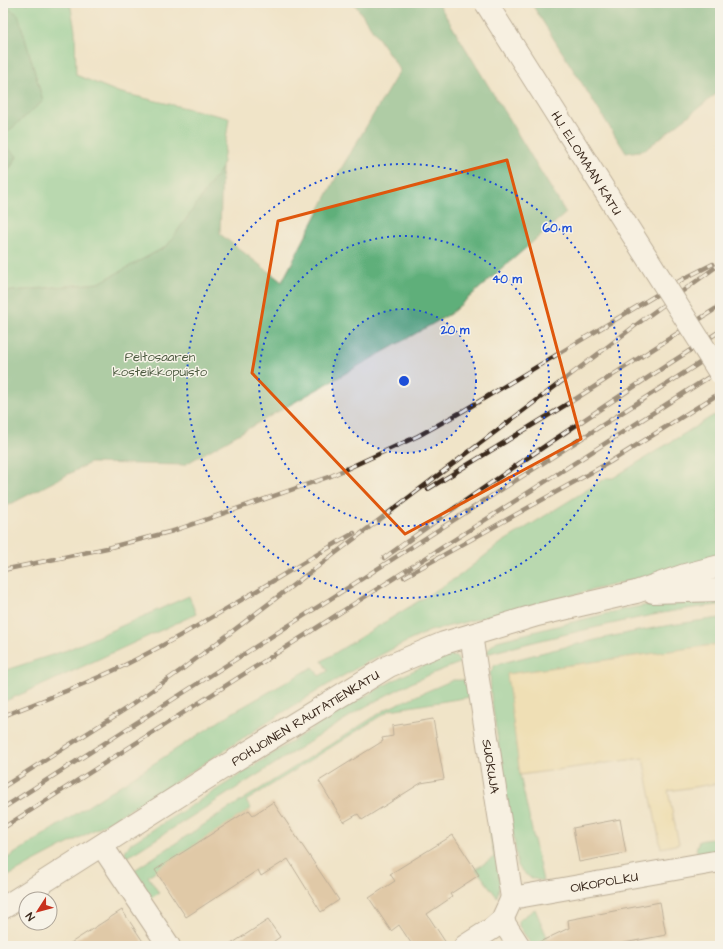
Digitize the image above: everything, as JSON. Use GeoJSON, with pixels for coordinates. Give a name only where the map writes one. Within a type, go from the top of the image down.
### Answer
{"type":"FeatureCollection","features":[{"type":"Feature","properties":{"kind":"street","name":"HJ. ELOMAAN KATU"},"geometry":{"type":"LineString","coordinates":[[486,3],[720,373]]}},
{"type":"Feature","properties":{"kind":"street","name":"POHJOINEN RAUTATIENKATU"},"geometry":{"type":"LineString","coordinates":[[3,908],[232,762],[389,666],[444,643],[470,635],[537,615],[636,592],[685,575],[720,566]]}},
{"type":"Feature","properties":{"kind":"street","name":"POHJOINEN RAUTATIENKATU"},"geometry":{"type":"LineString","coordinates":[[636,592],[690,592],[720,590]]}},
{"type":"Feature","properties":{"kind":"street","name":"SUOKUJA"},"geometry":{"type":"LineString","coordinates":[[470,635],[512,898]]}},
{"type":"Feature","properties":{"kind":"street"},"geometry":{"type":"LineString","coordinates":[[102,846],[169,946]]}},
{"type":"Feature","properties":{"kind":"street","name":"OIKOPOLKU"},"geometry":{"type":"LineString","coordinates":[[512,898],[720,861]]}},
{"type":"Feature","properties":{"kind":"street"},"geometry":{"type":"LineString","coordinates":[[465,946],[493,928],[502,920],[512,898]]}},
{"type":"Feature","properties":{"kind":"street"},"geometry":{"type":"LineString","coordinates":[[502,920],[519,946]]}},
{"type":"Feature","properties":{"kind":"highlighted area"},"geometry":{"type":"Polygon","coordinates":[[[507,160],[581,439],[405,534],[252,373],[278,221],[507,160]]]}},
{"type":"Feature","properties":{"kind":"green space"},"geometry":{"type":"Polygon","coordinates":[[[3,3],[70,3],[75,30],[76,75],[118,92],[229,118],[222,168],[167,246],[99,283],[3,292],[3,180],[17,157],[3,144],[3,136],[43,101],[18,15],[3,6],[3,3]]]}},
{"type":"Feature","properties":{"kind":"green space","name":"Peltosaaren kosteikkopuisto"},"geometry":{"type":"Polygon","coordinates":[[[354,3],[438,3],[566,213],[450,314],[184,465],[90,463],[3,508],[3,292],[99,283],[167,246],[222,168],[220,234],[282,282],[339,172],[400,70],[354,3]]]}},
{"type":"Feature","properties":{"kind":"green space"},"geometry":{"type":"Polygon","coordinates":[[[531,3],[720,3],[720,91],[645,150],[626,153],[531,3]]]}},
{"type":"Feature","properties":{"kind":"green space"},"geometry":{"type":"Polygon","coordinates":[[[3,6],[18,14],[43,101],[3,136],[3,6]]]}},
{"type":"Feature","properties":{"kind":"green space"},"geometry":{"type":"Polygon","coordinates":[[[3,144],[17,156],[3,180],[3,144]]]}},
{"type":"Feature","properties":{"kind":"green space"},"geometry":{"type":"Polygon","coordinates":[[[714,415],[720,425],[720,558],[430,631],[353,670],[315,692],[131,809],[3,879],[3,861],[232,713],[313,667],[319,676],[328,671],[322,661],[459,576],[501,543],[606,478],[613,478],[714,415]]]}},
{"type":"Feature","properties":{"kind":"green space"},"geometry":{"type":"Polygon","coordinates":[[[189,596],[196,614],[3,702],[3,671],[67,650],[189,596]]]}},
{"type":"Feature","properties":{"kind":"green space"},"geometry":{"type":"Polygon","coordinates":[[[720,598],[720,605],[679,610],[638,618],[486,654],[490,647],[497,641],[625,609],[672,602],[720,598]]]}},
{"type":"Feature","properties":{"kind":"green space"},"geometry":{"type":"Polygon","coordinates":[[[720,618],[720,644],[508,674],[520,775],[543,881],[526,875],[518,866],[491,697],[490,673],[495,665],[607,637],[663,626],[720,618]]]}},
{"type":"Feature","properties":{"kind":"green space"},"geometry":{"type":"Polygon","coordinates":[[[449,655],[456,657],[460,663],[411,683],[363,708],[126,858],[125,851],[130,844],[313,728],[379,688],[449,655]]]}},
{"type":"Feature","properties":{"kind":"green space"},"geometry":{"type":"Polygon","coordinates":[[[453,680],[465,680],[470,697],[390,710],[246,801],[251,809],[148,876],[159,893],[146,901],[130,876],[133,871],[388,708],[453,680]]]}},
{"type":"Feature","properties":{"kind":"green space"},"geometry":{"type":"Polygon","coordinates":[[[489,826],[492,830],[500,885],[497,897],[476,869],[494,857],[489,826]]]}},
{"type":"Feature","properties":{"kind":"green space"},"geometry":{"type":"Polygon","coordinates":[[[720,837],[720,850],[700,854],[696,850],[699,841],[720,837]]]}},
{"type":"Feature","properties":{"kind":"green space"},"geometry":{"type":"Polygon","coordinates":[[[535,909],[551,946],[532,946],[519,926],[519,920],[535,909]]]}},
{"type":"Feature","properties":{"kind":"sand"},"geometry":{"type":"Polygon","coordinates":[[[720,644],[720,783],[668,791],[679,844],[661,848],[643,758],[520,775],[507,674],[720,644]]]}},
{"type":"Feature","properties":{"kind":"building"},"geometry":{"type":"Polygon","coordinates":[[[433,719],[444,779],[421,783],[362,820],[358,814],[344,822],[319,781],[383,741],[382,738],[393,736],[392,726],[433,719]]]}},
{"type":"Feature","properties":{"kind":"building"},"geometry":{"type":"Polygon","coordinates":[[[273,802],[339,900],[321,912],[288,859],[261,876],[258,870],[186,917],[155,870],[249,810],[253,815],[273,802]]]}},
{"type":"Feature","properties":{"kind":"building"},"geometry":{"type":"Polygon","coordinates":[[[620,819],[626,853],[579,862],[573,828],[620,819]]]}},
{"type":"Feature","properties":{"kind":"building"},"geometry":{"type":"Polygon","coordinates":[[[453,835],[479,875],[450,894],[452,897],[427,914],[448,946],[413,946],[399,925],[391,931],[369,898],[395,881],[390,874],[453,835]]]}},
{"type":"Feature","properties":{"kind":"building"},"geometry":{"type":"Polygon","coordinates":[[[660,902],[666,935],[608,946],[531,946],[569,928],[568,920],[660,902]]]}},
{"type":"Feature","properties":{"kind":"building"},"geometry":{"type":"Polygon","coordinates":[[[122,910],[146,946],[66,946],[122,910]]]}},
{"type":"Feature","properties":{"kind":"building"},"geometry":{"type":"Polygon","coordinates":[[[268,920],[280,937],[267,946],[228,946],[268,920]]]}},
{"type":"Feature","properties":{"kind":"railway"},"geometry":{"type":"LineString","coordinates":[[3,570],[107,548],[173,531],[331,476],[418,436],[463,411],[683,279],[713,264]]}},
{"type":"Feature","properties":{"kind":"railway"},"geometry":{"type":"LineString","coordinates":[[3,787],[127,708],[184,668],[640,322],[720,264]]}},
{"type":"Feature","properties":{"kind":"railway"},"geometry":{"type":"LineString","coordinates":[[428,489],[577,398],[720,306]]}},
{"type":"Feature","properties":{"kind":"railway"},"geometry":{"type":"LineString","coordinates":[[384,558],[550,442],[720,331]]}},
{"type":"Feature","properties":{"kind":"railway"},"geometry":{"type":"LineString","coordinates":[[3,808],[720,350]]}},
{"type":"Feature","properties":{"kind":"railway"},"geometry":{"type":"LineString","coordinates":[[3,828],[720,370]]}},
{"type":"Feature","properties":{"kind":"railway"},"geometry":{"type":"LineString","coordinates":[[404,577],[610,462],[720,393]]}},
{"type":"Feature","properties":{"kind":"railway"},"geometry":{"type":"LineString","coordinates":[[3,716],[94,680],[153,651],[354,533]]}}]}
